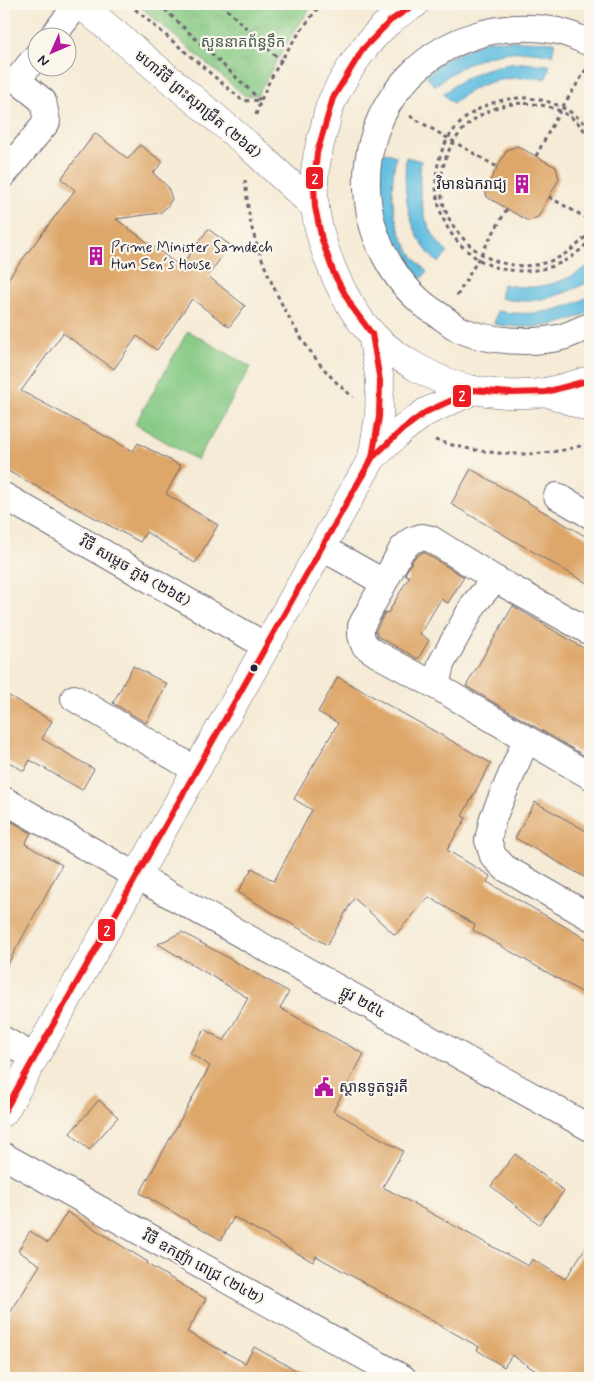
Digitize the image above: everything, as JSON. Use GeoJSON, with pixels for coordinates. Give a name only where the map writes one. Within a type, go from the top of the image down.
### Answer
{"type":"FeatureCollection","features":[{"type":"Feature","properties":{"kind":"main road","name":"មហាវិថី ព្រះសុរាម្រឹត (២៦៨)"},"geometry":{"type":"LineString","coordinates":[[79,4],[247,144],[315,207]]}},
{"type":"Feature","properties":{"kind":"main road"},"geometry":{"type":"LineString","coordinates":[[415,4],[390,21],[363,49],[333,98],[317,153],[314,186],[315,207],[322,240],[334,274],[352,307],[372,334],[403,359],[434,376],[474,390],[510,393],[546,392],[590,380]]}},
{"type":"Feature","properties":{"kind":"main road"},"geometry":{"type":"LineString","coordinates":[[372,334],[380,381],[379,417],[372,458]]}},
{"type":"Feature","properties":{"kind":"main road"},"geometry":{"type":"LineString","coordinates":[[4,1112],[372,458],[403,429],[426,412],[474,390]]}},
{"type":"Feature","properties":{"kind":"main road"},"geometry":{"type":"LineString","coordinates":[[546,392],[590,408]]}},
{"type":"Feature","properties":{"kind":"street"},"geometry":{"type":"LineString","coordinates":[[59,28],[79,4]]}},
{"type":"Feature","properties":{"kind":"street"},"geometry":{"type":"LineString","coordinates":[[590,43],[560,31],[522,27],[484,32],[449,45],[418,67],[388,103],[376,129],[367,166],[368,203],[377,240],[394,273],[420,302],[461,330],[487,337],[524,341],[562,337],[590,326]]}},
{"type":"Feature","properties":{"kind":"street"},"geometry":{"type":"LineString","coordinates":[[4,174],[46,122],[43,101],[10,74],[28,61]]}},
{"type":"Feature","properties":{"kind":"street","name":"វិថី សម្តេច ភួង (២៦៥)"},"geometry":{"type":"LineString","coordinates":[[4,496],[266,646]]}},
{"type":"Feature","properties":{"kind":"street"},"geometry":{"type":"LineString","coordinates":[[557,496],[590,515]]}},
{"type":"Feature","properties":{"kind":"street"},"geometry":{"type":"LineString","coordinates":[[590,632],[431,540],[422,537],[412,540],[402,549],[361,626],[364,644],[377,654],[436,686],[590,776]]}},
{"type":"Feature","properties":{"kind":"street"},"geometry":{"type":"LineString","coordinates":[[322,547],[383,582]]}},
{"type":"Feature","properties":{"kind":"street"},"geometry":{"type":"LineString","coordinates":[[436,686],[441,664],[474,604],[496,579]]}},
{"type":"Feature","properties":{"kind":"street"},"geometry":{"type":"LineString","coordinates":[[74,698],[196,770]]}},
{"type":"Feature","properties":{"kind":"street"},"geometry":{"type":"LineString","coordinates":[[526,740],[492,818],[488,840],[493,856],[505,868],[590,917]]}},
{"type":"Feature","properties":{"kind":"street","name":"ផ្លូវ ២៥៤"},"geometry":{"type":"LineString","coordinates":[[4,800],[136,876],[589,1125]]}},
{"type":"Feature","properties":{"kind":"street"},"geometry":{"type":"LineString","coordinates":[[4,1040],[34,1057]]}},
{"type":"Feature","properties":{"kind":"street","name":"វិថី ឧកញ៉ា ពេជ្រ (២៤២)"},"geometry":{"type":"LineString","coordinates":[[4,1156],[403,1378]]}},
{"type":"Feature","properties":{"kind":"path"},"geometry":{"type":"LineString","coordinates":[[129,4],[243,101],[260,100]]}},
{"type":"Feature","properties":{"kind":"path"},"geometry":{"type":"LineString","coordinates":[[159,4],[260,100]]}},
{"type":"Feature","properties":{"kind":"path"},"geometry":{"type":"LineString","coordinates":[[221,4],[282,62]]}},
{"type":"Feature","properties":{"kind":"path"},"geometry":{"type":"LineString","coordinates":[[260,100],[297,36],[321,4]]}},
{"type":"Feature","properties":{"kind":"path"},"geometry":{"type":"LineString","coordinates":[[536,156],[560,111],[590,62]]}},
{"type":"Feature","properties":{"kind":"path"},"geometry":{"type":"LineString","coordinates":[[590,129],[581,118],[563,106],[544,99],[522,96],[501,99],[482,107],[464,119],[448,139],[441,153],[436,174],[436,195],[441,216],[452,234],[478,260],[503,270],[524,272],[545,270],[564,262],[582,250],[590,240]]}},
{"type":"Feature","properties":{"kind":"path"},"geometry":{"type":"LineString","coordinates":[[388,103],[497,167]]}},
{"type":"Feature","properties":{"kind":"path"},"geometry":{"type":"LineString","coordinates":[[590,138],[577,123],[560,111],[532,103],[503,104],[484,112],[468,123],[453,142],[446,155],[442,175],[442,194],[447,213],[456,231],[481,254],[504,264],[524,266],[544,264],[562,257],[578,245],[590,231]]}},
{"type":"Feature","properties":{"kind":"path"},"geometry":{"type":"LineString","coordinates":[[548,197],[590,220]]}},
{"type":"Feature","properties":{"kind":"path"},"geometry":{"type":"LineString","coordinates":[[444,319],[507,209]]}},
{"type":"Feature","properties":{"kind":"green space","name":"សួននាគព័ន្ធទឹក"},"geometry":{"type":"Polygon","coordinates":[[[137,4],[314,4],[293,33],[257,95],[245,96],[137,4]]]}},
{"type":"Feature","properties":{"kind":"green space"},"geometry":{"type":"Polygon","coordinates":[[[188,331],[251,367],[197,460],[135,424],[188,331]]]}},
{"type":"Feature","properties":{"kind":"water"},"geometry":{"type":"Polygon","coordinates":[[[488,40],[555,42],[552,55],[520,52],[489,56],[461,68],[435,86],[426,76],[442,61],[488,40]]]}},
{"type":"Feature","properties":{"kind":"water"},"geometry":{"type":"Polygon","coordinates":[[[522,63],[550,65],[546,79],[521,78],[496,81],[473,89],[453,104],[443,94],[461,81],[480,71],[500,65],[522,63]]]}},
{"type":"Feature","properties":{"kind":"water"},"geometry":{"type":"Polygon","coordinates":[[[381,151],[396,156],[392,188],[393,204],[400,233],[407,247],[427,272],[418,282],[398,259],[377,200],[381,151]]]}},
{"type":"Feature","properties":{"kind":"water"},"geometry":{"type":"Polygon","coordinates":[[[406,157],[421,161],[420,185],[423,210],[432,233],[448,253],[438,263],[420,240],[410,214],[405,172],[406,157]]]}},
{"type":"Feature","properties":{"kind":"water"},"geometry":{"type":"Polygon","coordinates":[[[590,264],[590,281],[569,291],[535,300],[524,301],[500,298],[503,284],[526,287],[549,284],[570,277],[590,264]]]}},
{"type":"Feature","properties":{"kind":"water"},"geometry":{"type":"Polygon","coordinates":[[[590,296],[590,311],[567,321],[531,327],[494,324],[497,311],[509,313],[545,312],[568,306],[590,296]]]}},
{"type":"Feature","properties":{"kind":"building","name":"Prime Minister Samdech Hun Sen´s House"},"geometry":{"type":"Polygon","coordinates":[[[95,133],[128,159],[140,145],[163,162],[153,173],[168,187],[172,199],[167,207],[160,213],[116,219],[181,267],[208,229],[230,245],[208,276],[245,306],[229,327],[192,299],[157,350],[137,336],[114,369],[63,333],[21,391],[133,451],[138,443],[181,466],[166,494],[218,525],[195,563],[146,532],[140,542],[4,469],[4,284],[75,190],[61,179],[95,133]]]}},
{"type":"Feature","properties":{"kind":"building","name":"វិមានឯករាជ្យ"},"geometry":{"type":"Polygon","coordinates":[[[517,146],[556,167],[559,179],[538,217],[528,221],[487,197],[485,189],[507,150],[517,146]]]}},
{"type":"Feature","properties":{"kind":"building"},"geometry":{"type":"Polygon","coordinates":[[[471,469],[590,539],[590,585],[451,504],[471,469]]]}},
{"type":"Feature","properties":{"kind":"building"},"geometry":{"type":"Polygon","coordinates":[[[423,552],[464,577],[448,603],[441,599],[420,634],[429,640],[418,659],[377,636],[376,630],[385,612],[388,613],[409,577],[405,574],[414,558],[423,552]]]}},
{"type":"Feature","properties":{"kind":"building"},"geometry":{"type":"Polygon","coordinates":[[[513,606],[590,652],[590,759],[466,686],[513,606]]]}},
{"type":"Feature","properties":{"kind":"building"},"geometry":{"type":"Polygon","coordinates":[[[133,666],[167,684],[146,723],[113,703],[133,666]]]}},
{"type":"Feature","properties":{"kind":"building"},"geometry":{"type":"Polygon","coordinates":[[[338,677],[491,763],[462,816],[466,818],[447,850],[490,876],[487,882],[590,941],[590,997],[473,930],[475,925],[429,897],[395,935],[354,898],[327,945],[238,892],[252,868],[274,881],[312,810],[294,799],[338,723],[318,712],[338,677]]]}},
{"type":"Feature","properties":{"kind":"building"},"geometry":{"type":"Polygon","coordinates":[[[4,693],[52,721],[42,739],[94,769],[82,790],[30,760],[24,771],[4,759],[4,693]]]}},
{"type":"Feature","properties":{"kind":"building"},"geometry":{"type":"Polygon","coordinates":[[[535,802],[590,833],[590,880],[515,838],[535,802]]]}},
{"type":"Feature","properties":{"kind":"building"},"geometry":{"type":"Polygon","coordinates":[[[4,817],[31,833],[25,844],[62,865],[4,971],[4,817]]]}},
{"type":"Feature","properties":{"kind":"building"},"geometry":{"type":"Polygon","coordinates":[[[182,932],[289,992],[280,1008],[364,1054],[333,1111],[403,1151],[383,1187],[528,1266],[532,1259],[565,1279],[590,1241],[590,1378],[546,1378],[512,1355],[504,1367],[477,1350],[479,1347],[316,1256],[313,1262],[234,1217],[221,1240],[140,1193],[210,1066],[190,1053],[205,1029],[224,1041],[248,998],[158,944],[182,932]]]}},
{"type":"Feature","properties":{"kind":"building"},"geometry":{"type":"Polygon","coordinates":[[[99,1100],[118,1117],[89,1150],[70,1133],[99,1100]]]}},
{"type":"Feature","properties":{"kind":"building"},"geometry":{"type":"Polygon","coordinates":[[[515,1154],[564,1191],[539,1224],[491,1186],[515,1154]]]}},
{"type":"Feature","properties":{"kind":"building"},"geometry":{"type":"Polygon","coordinates":[[[67,1212],[148,1262],[147,1264],[206,1299],[187,1332],[245,1363],[254,1347],[310,1378],[4,1378],[4,1323],[40,1265],[18,1251],[30,1231],[48,1243],[67,1212]]]}},
{"type":"Feature","properties":{"kind":"transit line","name":"2"},"geometry":{"type":"LineString","coordinates":[[4,1112],[372,458],[379,417],[380,381],[372,334],[352,307],[334,274],[322,240],[315,207],[314,186],[317,153],[333,98],[363,49],[390,21],[415,4]]}},
{"type":"Feature","properties":{"kind":"transit line","name":"2"},"geometry":{"type":"LineString","coordinates":[[362,476],[372,458],[403,429],[426,412],[474,390],[510,393],[546,392],[590,380]]}},
{"type":"Feature","properties":{"kind":"place","name":"វិមានឯករាជ្យ"},"geometry":{"type":"Point","coordinates":[522,184]}},
{"type":"Feature","properties":{"kind":"place","name":"Prime Minister Samdech Hun Sen´s House"},"geometry":{"type":"Point","coordinates":[96,256]}},
{"type":"Feature","properties":{"kind":"place","name":"ស្ថានទូតទួរគី"},"geometry":{"type":"Point","coordinates":[324,1087]}}]}
